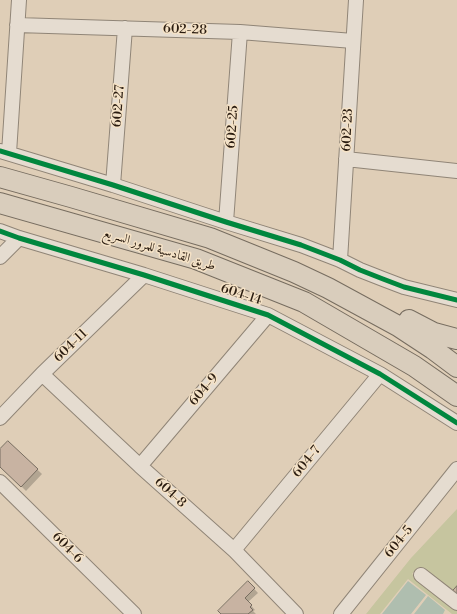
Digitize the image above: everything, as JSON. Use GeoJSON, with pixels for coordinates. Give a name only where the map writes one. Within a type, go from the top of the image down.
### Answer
{"type":"FeatureCollection","features":[{"type":"Feature","properties":{"kind":"highway","name":"طريق القادسية للمرور السريع"},"geometry":{"type":"LineString","coordinates":[[0,177],[210,238],[294,272],[328,288],[398,326],[457,366]]}},
{"type":"Feature","properties":{"kind":"highway","name":"طريق القادسية للمرور السريع"},"geometry":{"type":"LineString","coordinates":[[0,203],[196,259],[304,302],[414,366],[457,396]]}},
{"type":"Feature","properties":{"kind":"highway"},"geometry":{"type":"LineString","coordinates":[[362,306],[386,309],[434,333],[457,339]]}},
{"type":"Feature","properties":{"kind":"street"},"geometry":{"type":"LineString","coordinates":[[19,0],[4,152],[113,184],[226,222],[301,245],[404,287],[457,300]]}},
{"type":"Feature","properties":{"kind":"street","name":"602-23"},"geometry":{"type":"LineString","coordinates":[[340,260],[356,0]]}},
{"type":"Feature","properties":{"kind":"street","name":"602-28"},"geometry":{"type":"LineString","coordinates":[[17,25],[240,32],[353,41]]}},
{"type":"Feature","properties":{"kind":"street","name":"602-27"},"geometry":{"type":"LineString","coordinates":[[113,184],[125,28]]}},
{"type":"Feature","properties":{"kind":"street","name":"602-25"},"geometry":{"type":"LineString","coordinates":[[226,222],[240,32]]}},
{"type":"Feature","properties":{"kind":"street"},"geometry":{"type":"LineString","coordinates":[[346,159],[457,170]]}},
{"type":"Feature","properties":{"kind":"street","name":"604-14"},"geometry":{"type":"LineString","coordinates":[[0,231],[268,315],[380,374],[457,423]]}},
{"type":"Feature","properties":{"kind":"street"},"geometry":{"type":"LineString","coordinates":[[0,257],[19,238]]}},
{"type":"Feature","properties":{"kind":"street","name":"604-11"},"geometry":{"type":"LineString","coordinates":[[0,418],[42,374],[144,275]]}},
{"type":"Feature","properties":{"kind":"street","name":"604-9"},"geometry":{"type":"LineString","coordinates":[[140,466],[268,315]]}},
{"type":"Feature","properties":{"kind":"street","name":"604-8"},"geometry":{"type":"LineString","coordinates":[[42,374],[140,466],[234,550],[296,614]]}},
{"type":"Feature","properties":{"kind":"street","name":"604-7"},"geometry":{"type":"LineString","coordinates":[[234,550],[380,374]]}},
{"type":"Feature","properties":{"kind":"street","name":"604-5"},"geometry":{"type":"LineString","coordinates":[[341,614],[457,469]]}},
{"type":"Feature","properties":{"kind":"street","name":"604-6"},"geometry":{"type":"LineString","coordinates":[[0,482],[134,614]]}},
{"type":"Feature","properties":{"kind":"street"},"geometry":{"type":"LineString","coordinates":[[421,575],[457,603]]}},
{"type":"Feature","properties":{"kind":"green space"},"geometry":{"type":"Polygon","coordinates":[[[457,509],[457,599],[417,568],[412,574],[457,608],[457,614],[452,614],[408,579],[380,614],[366,614],[411,558],[457,509]]]}},
{"type":"Feature","properties":{"kind":"shaded area"},"geometry":{"type":"Polygon","coordinates":[[[408,581],[426,595],[411,614],[382,614],[408,581]]]}},
{"type":"Feature","properties":{"kind":"shaded area"},"geometry":{"type":"Polygon","coordinates":[[[428,596],[445,610],[443,614],[414,614],[428,596]]]}},
{"type":"Feature","properties":{"kind":"building"},"geometry":{"type":"Polygon","coordinates":[[[8,441],[38,469],[21,487],[0,467],[0,449],[8,441]]]}},
{"type":"Feature","properties":{"kind":"building"},"geometry":{"type":"Polygon","coordinates":[[[248,581],[255,588],[245,598],[252,605],[250,607],[253,610],[248,614],[221,614],[218,611],[248,581]]]}},
{"type":"Feature","properties":{"kind":"building"},"geometry":{"type":"Polygon","coordinates":[[[457,586],[457,598],[451,593],[457,586]]]}},
{"type":"Feature","properties":{"kind":"cycle path"},"geometry":{"type":"LineString","coordinates":[[0,151],[113,185],[301,245],[404,287],[457,300]]}},
{"type":"Feature","properties":{"kind":"cycle path"},"geometry":{"type":"LineString","coordinates":[[0,231],[268,315],[380,374],[457,423]]}}]}
